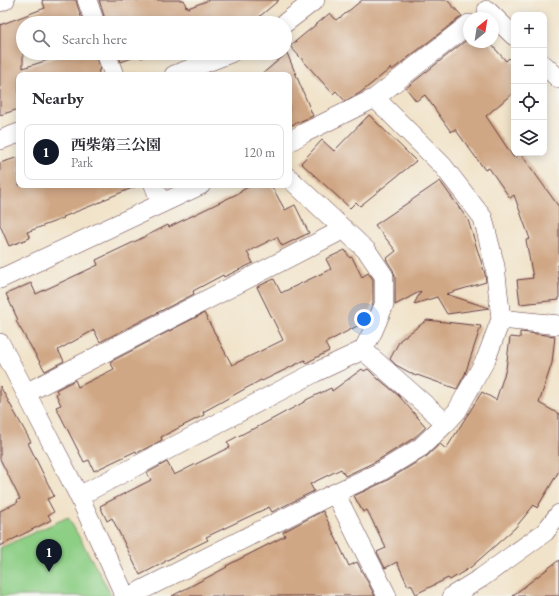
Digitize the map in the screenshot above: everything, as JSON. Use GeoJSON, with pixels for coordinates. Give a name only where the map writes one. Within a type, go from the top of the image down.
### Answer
{"type":"FeatureCollection","features":[{"type":"Feature","properties":{"kind":"street"},"geometry":{"type":"LineString","coordinates":[[0,2],[5,0]]}},
{"type":"Feature","properties":{"kind":"street"},"geometry":{"type":"LineString","coordinates":[[87,0],[93,16]]}},
{"type":"Feature","properties":{"kind":"street"},"geometry":{"type":"LineString","coordinates":[[292,17],[315,0]]}},
{"type":"Feature","properties":{"kind":"street"},"geometry":{"type":"LineString","coordinates":[[480,9],[511,34]]}},
{"type":"Feature","properties":{"kind":"street"},"geometry":{"type":"LineString","coordinates":[[292,140],[375,98],[463,29]]}},
{"type":"Feature","properties":{"kind":"street"},"geometry":{"type":"LineString","coordinates":[[109,60],[113,72]]}},
{"type":"Feature","properties":{"kind":"street"},"geometry":{"type":"LineString","coordinates":[[182,72],[213,60]]}},
{"type":"Feature","properties":{"kind":"street"},"geometry":{"type":"LineString","coordinates":[[547,68],[559,79]]}},
{"type":"Feature","properties":{"kind":"street"},"geometry":{"type":"LineString","coordinates":[[130,596],[380,472],[421,447],[457,411],[486,359],[501,319],[495,266],[483,218],[443,166],[375,98]]}},
{"type":"Feature","properties":{"kind":"street"},"geometry":{"type":"LineString","coordinates":[[0,140],[16,134]]}},
{"type":"Feature","properties":{"kind":"street"},"geometry":{"type":"LineString","coordinates":[[79,496],[314,373],[363,350],[384,305],[384,276],[367,251],[292,181]]}},
{"type":"Feature","properties":{"kind":"street"},"geometry":{"type":"LineString","coordinates":[[155,188],[160,203]]}},
{"type":"Feature","properties":{"kind":"street"},"geometry":{"type":"LineString","coordinates":[[0,279],[194,188]]}},
{"type":"Feature","properties":{"kind":"street"},"geometry":{"type":"LineString","coordinates":[[26,392],[344,229]]}},
{"type":"Feature","properties":{"kind":"street"},"geometry":{"type":"LineString","coordinates":[[501,319],[559,325]]}},
{"type":"Feature","properties":{"kind":"street"},"geometry":{"type":"LineString","coordinates":[[0,343],[79,496],[125,596]]}},
{"type":"Feature","properties":{"kind":"street"},"geometry":{"type":"LineString","coordinates":[[363,350],[446,423]]}},
{"type":"Feature","properties":{"kind":"street"},"geometry":{"type":"LineString","coordinates":[[335,493],[388,596]]}},
{"type":"Feature","properties":{"kind":"street"},"geometry":{"type":"LineString","coordinates":[[452,596],[481,578],[545,532],[559,514]]}},
{"type":"Feature","properties":{"kind":"green space"},"geometry":{"type":"Polygon","coordinates":[[[68,517],[112,596],[0,596],[0,548],[68,517]]]}},
{"type":"Feature","properties":{"kind":"building"},"geometry":{"type":"Polygon","coordinates":[[[42,0],[76,0],[81,16],[24,16],[45,8],[42,0]]]}},
{"type":"Feature","properties":{"kind":"building"},"geometry":{"type":"Polygon","coordinates":[[[99,0],[184,0],[186,7],[187,6],[188,8],[209,0],[279,0],[260,16],[104,16],[99,0]]]}},
{"type":"Feature","properties":{"kind":"building"},"geometry":{"type":"Polygon","coordinates":[[[362,0],[447,0],[462,16],[392,70],[391,68],[360,93],[345,101],[336,91],[333,94],[292,48],[292,44],[330,13],[336,20],[362,0]]]}},
{"type":"Feature","properties":{"kind":"building"},"geometry":{"type":"Polygon","coordinates":[[[16,19],[16,60],[23,60],[23,68],[48,60],[97,60],[100,70],[98,72],[16,72],[16,110],[0,115],[0,25],[16,19]]]}},
{"type":"Feature","properties":{"kind":"building"},"geometry":{"type":"Polygon","coordinates":[[[463,43],[463,48],[494,48],[506,61],[509,58],[511,60],[511,95],[486,116],[511,154],[511,156],[514,158],[522,156],[559,207],[559,264],[557,265],[559,300],[520,304],[517,280],[533,278],[526,240],[530,239],[514,195],[510,198],[489,168],[485,170],[455,129],[451,132],[425,95],[416,101],[406,88],[463,43]]]}},
{"type":"Feature","properties":{"kind":"building"},"geometry":{"type":"Polygon","coordinates":[[[279,60],[290,60],[313,116],[292,125],[292,72],[265,72],[279,60]]]}},
{"type":"Feature","properties":{"kind":"building"},"geometry":{"type":"Polygon","coordinates":[[[369,115],[416,161],[360,206],[356,202],[350,208],[301,163],[322,140],[334,151],[369,115]]]}},
{"type":"Feature","properties":{"kind":"building"},"geometry":{"type":"Polygon","coordinates":[[[16,158],[16,188],[132,188],[63,217],[64,218],[27,232],[30,238],[9,246],[0,225],[0,163],[16,158]]]}},
{"type":"Feature","properties":{"kind":"building"},"geometry":{"type":"Polygon","coordinates":[[[440,181],[468,220],[485,274],[486,282],[446,294],[489,308],[447,314],[437,297],[414,304],[421,291],[395,305],[395,276],[386,259],[396,251],[375,225],[440,181]]]}},
{"type":"Feature","properties":{"kind":"building"},"geometry":{"type":"Polygon","coordinates":[[[246,188],[273,188],[285,210],[295,205],[309,233],[282,246],[277,237],[247,252],[253,263],[224,277],[223,275],[193,291],[194,294],[100,342],[94,330],[58,350],[64,361],[45,371],[16,321],[18,320],[6,294],[31,283],[36,294],[98,265],[96,260],[168,225],[169,227],[246,188]]]}},
{"type":"Feature","properties":{"kind":"building"},"geometry":{"type":"Polygon","coordinates":[[[345,250],[350,258],[352,257],[362,277],[368,273],[373,279],[373,303],[369,313],[358,319],[361,324],[325,343],[329,351],[306,363],[305,360],[262,381],[261,380],[203,412],[204,415],[161,437],[162,440],[137,453],[136,451],[94,471],[89,460],[84,462],[56,407],[61,405],[56,394],[58,393],[56,390],[75,380],[78,387],[114,369],[110,362],[204,313],[232,365],[283,340],[257,287],[274,279],[281,293],[331,269],[326,259],[345,250]]]}},
{"type":"Feature","properties":{"kind":"building"},"geometry":{"type":"Polygon","coordinates":[[[427,320],[481,326],[465,374],[457,389],[417,375],[416,376],[396,365],[390,359],[400,340],[427,320]]]}},
{"type":"Feature","properties":{"kind":"building"},"geometry":{"type":"Polygon","coordinates":[[[520,332],[555,336],[552,363],[539,403],[559,414],[559,471],[537,508],[534,505],[515,528],[471,567],[450,580],[448,578],[416,594],[411,584],[408,586],[397,562],[385,568],[377,552],[386,548],[367,510],[363,512],[354,496],[386,481],[427,456],[440,444],[446,449],[482,392],[496,400],[506,369],[510,337],[520,338],[520,332]]]}},
{"type":"Feature","properties":{"kind":"building"},"geometry":{"type":"Polygon","coordinates":[[[362,369],[364,371],[368,369],[399,396],[426,427],[414,438],[375,462],[345,476],[341,469],[310,484],[314,491],[272,512],[269,507],[206,537],[208,540],[140,575],[112,518],[107,521],[100,506],[151,480],[147,473],[167,462],[174,475],[230,447],[227,442],[306,400],[331,388],[332,391],[362,369]]]}},
{"type":"Feature","properties":{"kind":"building"},"geometry":{"type":"Polygon","coordinates":[[[0,386],[31,442],[28,443],[54,496],[47,499],[54,512],[48,515],[51,520],[0,546],[0,511],[18,502],[17,500],[20,499],[0,459],[0,386]]]}},
{"type":"Feature","properties":{"kind":"building"},"geometry":{"type":"Polygon","coordinates":[[[323,511],[349,566],[357,562],[375,596],[172,596],[285,536],[283,532],[323,511]]]}},
{"type":"Feature","properties":{"kind":"building"},"geometry":{"type":"Polygon","coordinates":[[[559,560],[559,596],[512,596],[559,560]]]}},
{"type":"Feature","properties":{"kind":"place","name":"西柴第三公園"},"geometry":{"type":"Point","coordinates":[49,572]}}]}
